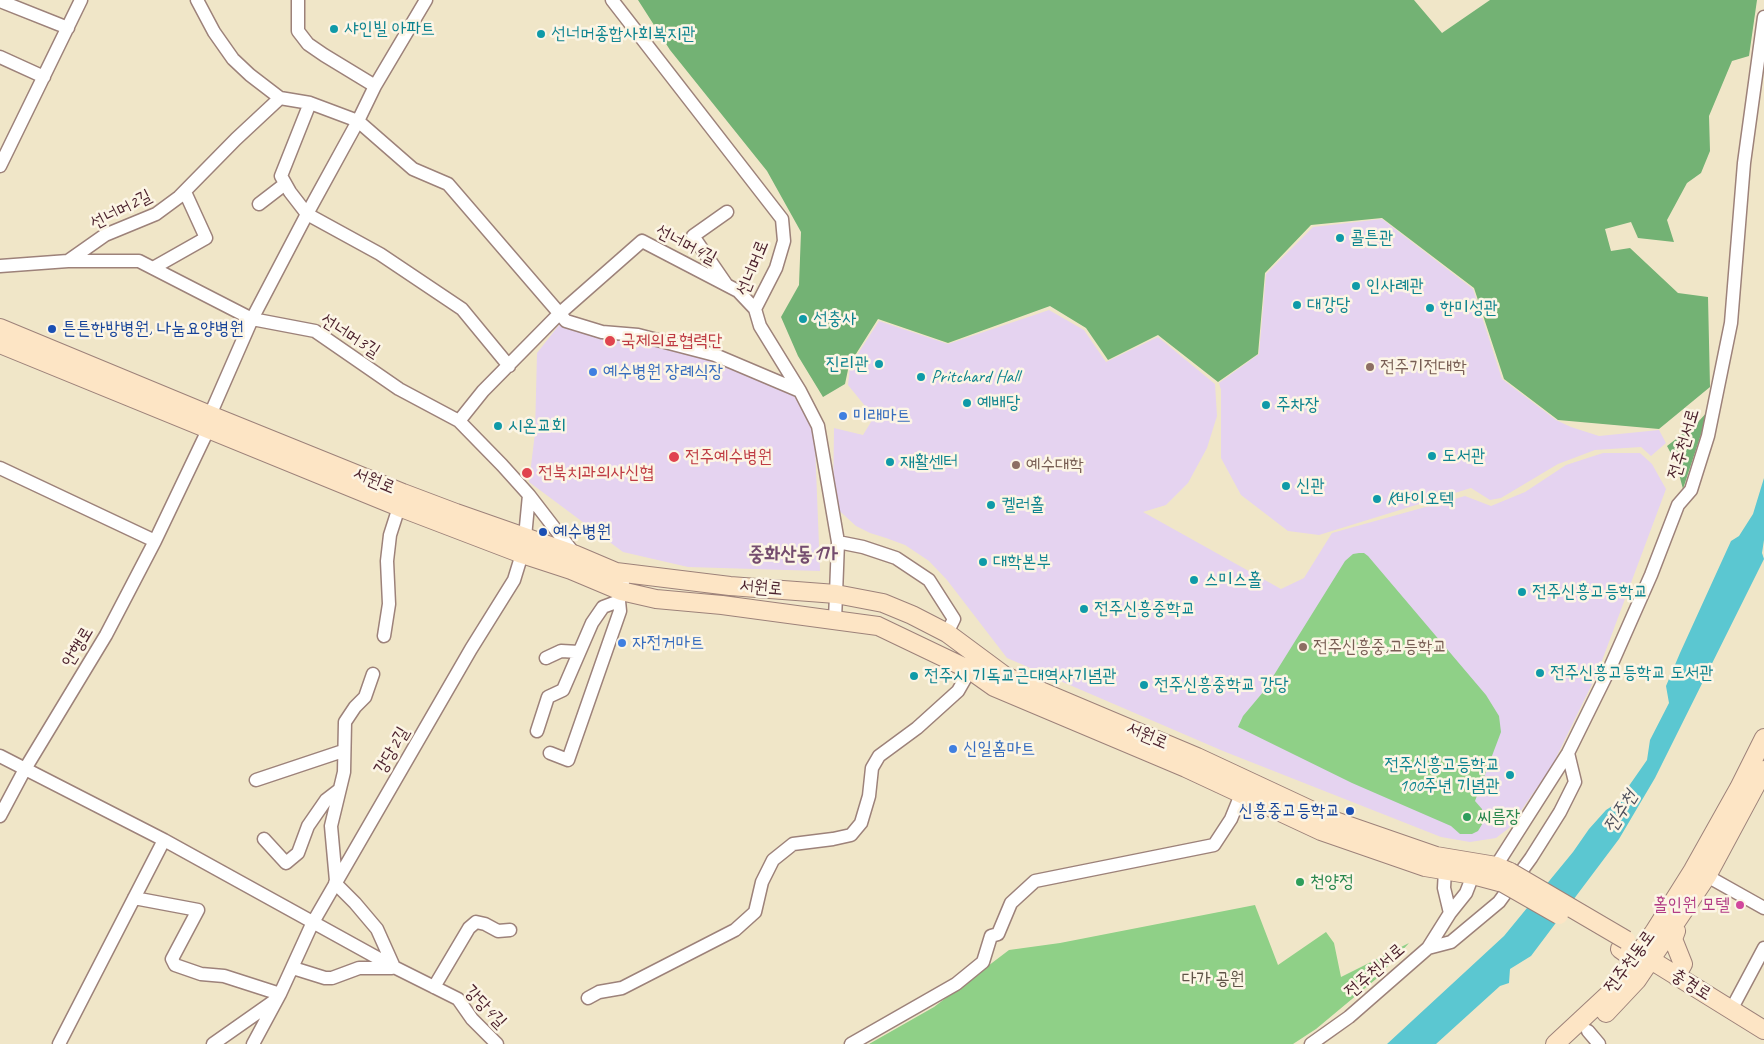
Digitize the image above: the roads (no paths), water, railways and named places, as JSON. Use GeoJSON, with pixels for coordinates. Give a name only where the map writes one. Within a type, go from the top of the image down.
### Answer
{"type":"FeatureCollection","features":[{"type":"Feature","properties":{"kind":"street"},"geometry":{"type":"LineString","coordinates":[[0,166],[82,0]]}},
{"type":"Feature","properties":{"kind":"street"},"geometry":{"type":"LineString","coordinates":[[196,0],[214,32],[233,59],[280,98],[310,102],[358,121],[413,169],[448,184],[566,321],[602,332],[638,335],[715,355],[800,391]]}},
{"type":"Feature","properties":{"kind":"street"},"geometry":{"type":"LineString","coordinates":[[298,0],[298,31],[308,44],[375,86]]}},
{"type":"Feature","properties":{"kind":"street"},"geometry":{"type":"LineString","coordinates":[[209,423],[252,319],[375,86],[426,0]]}},
{"type":"Feature","properties":{"kind":"street","name":"선너머로"},"geometry":{"type":"LineString","coordinates":[[612,0],[782,219],[784,241],[776,268],[755,309],[760,326],[800,391],[818,426],[838,542],[835,620]]}},
{"type":"Feature","properties":{"kind":"street"},"geometry":{"type":"LineString","coordinates":[[0,1],[68,28]]}},
{"type":"Feature","properties":{"kind":"street","name":"전주천서로"},"geometry":{"type":"LineString","coordinates":[[1503,874],[1568,753],[1609,670],[1678,505],[1690,490],[1708,436],[1731,323],[1744,163],[1764,17]]}},
{"type":"Feature","properties":{"kind":"street"},"geometry":{"type":"LineString","coordinates":[[0,57],[44,77]]}},
{"type":"Feature","properties":{"kind":"street","name":"선너머2길"},"geometry":{"type":"LineString","coordinates":[[68,261],[105,235],[156,214],[185,192],[236,139],[280,98]]}},
{"type":"Feature","properties":{"kind":"street"},"geometry":{"type":"LineString","coordinates":[[310,102],[281,176],[290,192],[307,214],[380,254],[462,309],[509,366]]}},
{"type":"Feature","properties":{"kind":"street"},"geometry":{"type":"LineString","coordinates":[[259,204],[285,184]]}},
{"type":"Feature","properties":{"kind":"street"},"geometry":{"type":"LineString","coordinates":[[153,268],[206,238],[185,192]]}},
{"type":"Feature","properties":{"kind":"street"},"geometry":{"type":"LineString","coordinates":[[727,212],[693,236],[727,286]]}},
{"type":"Feature","properties":{"kind":"street","name":"선너머4길"},"geometry":{"type":"LineString","coordinates":[[459,421],[483,390],[559,314],[642,241],[738,292],[755,309]]}},
{"type":"Feature","properties":{"kind":"street"},"geometry":{"type":"LineString","coordinates":[[0,266],[68,261]]}},
{"type":"Feature","properties":{"kind":"street","name":"선너머3길"},"geometry":{"type":"LineString","coordinates":[[68,261],[139,261],[252,319],[315,331],[400,389],[459,421]]}},
{"type":"Feature","properties":{"kind":"street","name":"서원로"},"geometry":{"type":"LineString","coordinates":[[0,328],[399,507],[574,563],[616,572],[730,586],[836,594],[883,603],[912,615],[946,633],[1005,676],[1244,786],[1321,831],[1424,867],[1473,875],[1503,874]]}},
{"type":"Feature","properties":{"kind":"street","name":"서원로"},"geometry":{"type":"LineString","coordinates":[[0,344],[448,510],[524,546]]}},
{"type":"Feature","properties":{"kind":"street"},"geometry":{"type":"LineString","coordinates":[[459,421],[529,495],[574,563]]}},
{"type":"Feature","properties":{"kind":"street","name":"안행로"},"geometry":{"type":"LineString","coordinates":[[0,816],[106,635],[155,540],[209,423]]}},
{"type":"Feature","properties":{"kind":"street"},"geometry":{"type":"LineString","coordinates":[[0,468],[155,540]]}},
{"type":"Feature","properties":{"kind":"street"},"geometry":{"type":"LineString","coordinates":[[524,546],[529,495]]}},
{"type":"Feature","properties":{"kind":"street"},"geometry":{"type":"LineString","coordinates":[[384,636],[389,604],[387,561],[390,535],[399,507]]}},
{"type":"Feature","properties":{"kind":"street"},"geometry":{"type":"LineString","coordinates":[[838,542],[863,547],[896,558],[930,580],[954,619],[946,633]]}},
{"type":"Feature","properties":{"kind":"street","name":"강당2길"},"geometry":{"type":"LineString","coordinates":[[253,1044],[293,968],[312,924],[471,649],[514,580],[524,546]]}},
{"type":"Feature","properties":{"kind":"street","name":"서원로"},"geometry":{"type":"LineString","coordinates":[[574,563],[620,596],[722,605],[878,626],[970,670],[994,687],[1332,820],[1436,856],[1503,874]]}},
{"type":"Feature","properties":{"kind":"street"},"geometry":{"type":"LineString","coordinates":[[550,753],[568,760],[620,611],[620,596],[624,573]]}},
{"type":"Feature","properties":{"kind":"street"},"geometry":{"type":"LineString","coordinates":[[537,731],[548,698],[563,690],[592,622],[603,607],[620,596]]}},
{"type":"Feature","properties":{"kind":"street"},"geometry":{"type":"LineString","coordinates":[[546,658],[561,651],[579,652]]}},
{"type":"Feature","properties":{"kind":"street"},"geometry":{"type":"LineString","coordinates":[[588,998],[599,992],[622,988],[736,930],[754,912],[762,882],[773,860],[793,844],[851,835],[862,823],[872,768],[879,756],[917,728],[958,691],[970,670]]}},
{"type":"Feature","properties":{"kind":"street"},"geometry":{"type":"LineString","coordinates":[[293,968],[325,978],[332,978],[359,968],[394,968],[377,929],[336,882],[330,826],[344,772],[344,722],[365,697],[373,674]]}},
{"type":"Feature","properties":{"kind":"street","name":"전주천동로"},"geometry":{"type":"LineString","coordinates":[[1555,1044],[1612,991],[1634,951],[1693,870],[1739,788],[1764,738]]}},
{"type":"Feature","properties":{"kind":"street"},"geometry":{"type":"LineString","coordinates":[[256,780],[343,751]]}},
{"type":"Feature","properties":{"kind":"street"},"geometry":{"type":"LineString","coordinates":[[1428,948],[1451,942],[1499,902],[1531,858],[1560,812],[1575,782],[1568,753]]}},
{"type":"Feature","properties":{"kind":"street"},"geometry":{"type":"LineString","coordinates":[[0,756],[164,840],[58,1044]]}},
{"type":"Feature","properties":{"kind":"street","name":"전주천동로"},"geometry":{"type":"LineString","coordinates":[[1574,1044],[1594,1037],[1624,994],[1634,951],[1672,927],[1708,876],[1764,770]]}},
{"type":"Feature","properties":{"kind":"street"},"geometry":{"type":"LineString","coordinates":[[851,1044],[956,984],[983,962],[991,936],[998,934],[1011,903],[1035,881],[1214,845],[1231,819],[1244,786]]}},
{"type":"Feature","properties":{"kind":"street"},"geometry":{"type":"LineString","coordinates":[[264,839],[286,863],[298,853],[308,826],[326,800],[339,790]]}},
{"type":"Feature","properties":{"kind":"street","name":"강당4길"},"geometry":{"type":"LineString","coordinates":[[164,840],[312,924],[394,968],[458,999],[472,1019],[497,1044]]}},
{"type":"Feature","properties":{"kind":"street"},"geometry":{"type":"LineString","coordinates":[[1445,870],[1444,888],[1450,913]]}},
{"type":"Feature","properties":{"kind":"street","name":"충경로"},"geometry":{"type":"LineString","coordinates":[[1503,874],[1764,1030]]}},
{"type":"Feature","properties":{"kind":"street","name":"전주천서로"},"geometry":{"type":"LineString","coordinates":[[1311,1044],[1349,1017],[1428,948],[1450,913],[1466,893],[1473,875]]}},
{"type":"Feature","properties":{"kind":"street"},"geometry":{"type":"LineString","coordinates":[[1708,876],[1764,908]]}},
{"type":"Feature","properties":{"kind":"street"},"geometry":{"type":"LineString","coordinates":[[134,898],[198,910],[172,959],[175,965],[200,974],[224,976],[279,996]]}},
{"type":"Feature","properties":{"kind":"street"},"geometry":{"type":"LineString","coordinates":[[434,987],[469,928],[476,922],[485,924],[498,931],[510,930]]}},
{"type":"Feature","properties":{"kind":"street"},"geometry":{"type":"LineString","coordinates":[[1672,927],[1676,930],[1674,939],[1683,964],[1676,976]]}},
{"type":"Feature","properties":{"kind":"street","name":"충경로"},"geometry":{"type":"LineString","coordinates":[[1731,1010],[1764,948]]}},
{"type":"Feature","properties":{"kind":"street"},"geometry":{"type":"LineString","coordinates":[[213,1044],[279,996]]}},
{"type":"Feature","properties":{"kind":"water","name":"전주천"},"geometry":{"type":"Polygon","coordinates":[[[1764,478],[1764,540],[1762,553],[1764,559],[1655,778],[1619,839],[1531,956],[1510,969],[1509,983],[1500,986],[1436,1044],[1387,1044],[1504,936],[1573,852],[1589,829],[1606,810],[1617,803],[1647,760],[1650,740],[1669,703],[1666,686],[1731,541],[1739,536],[1753,514],[1764,478]]]}},
{"type":"Feature","properties":{"kind":"place","name":"샤인빌 아파트"},"geometry":{"type":"Point","coordinates":[334,29]}},
{"type":"Feature","properties":{"kind":"place","name":"선너머종합사회복지관"},"geometry":{"type":"Point","coordinates":[541,34]}},
{"type":"Feature","properties":{"kind":"place","name":"콜튼관"},"geometry":{"type":"Point","coordinates":[1340,238]}},
{"type":"Feature","properties":{"kind":"place","name":"인사례관"},"geometry":{"type":"Point","coordinates":[1356,286]}},
{"type":"Feature","properties":{"kind":"place","name":"대강당"},"geometry":{"type":"Point","coordinates":[1297,305]}},
{"type":"Feature","properties":{"kind":"place","name":"한미성관"},"geometry":{"type":"Point","coordinates":[1430,308]}},
{"type":"Feature","properties":{"kind":"place","name":"선충사"},"geometry":{"type":"Point","coordinates":[803,319]}},
{"type":"Feature","properties":{"kind":"place","name":"튼튼한방병원, 나눔요양병원"},"geometry":{"type":"Point","coordinates":[52,329]}},
{"type":"Feature","properties":{"kind":"place","name":"국제의료협력단"},"geometry":{"type":"Point","coordinates":[610,341]}},
{"type":"Feature","properties":{"kind":"place","name":"진리관"},"geometry":{"type":"Point","coordinates":[879,364]}},
{"type":"Feature","properties":{"kind":"place","name":"전주기전대학"},"geometry":{"type":"Point","coordinates":[1370,367]}},
{"type":"Feature","properties":{"kind":"place","name":"예수병원 장례식장"},"geometry":{"type":"Point","coordinates":[593,372]}},
{"type":"Feature","properties":{"kind":"place","name":"Pritchard Hall"},"geometry":{"type":"Point","coordinates":[921,377]}},
{"type":"Feature","properties":{"kind":"place","name":"예배당"},"geometry":{"type":"Point","coordinates":[967,403]}},
{"type":"Feature","properties":{"kind":"place","name":"주차장"},"geometry":{"type":"Point","coordinates":[1266,405]}},
{"type":"Feature","properties":{"kind":"place","name":"미래마트"},"geometry":{"type":"Point","coordinates":[843,416]}},
{"type":"Feature","properties":{"kind":"place","name":"시온교회"},"geometry":{"type":"Point","coordinates":[498,426]}},
{"type":"Feature","properties":{"kind":"place","name":"도서관"},"geometry":{"type":"Point","coordinates":[1432,456]}},
{"type":"Feature","properties":{"kind":"place","name":"전주예수병원"},"geometry":{"type":"Point","coordinates":[674,457]}},
{"type":"Feature","properties":{"kind":"place","name":"재활센터"},"geometry":{"type":"Point","coordinates":[890,462]}},
{"type":"Feature","properties":{"kind":"place","name":"예수대학"},"geometry":{"type":"Point","coordinates":[1016,465]}},
{"type":"Feature","properties":{"kind":"place","name":"전북치과의사신협"},"geometry":{"type":"Point","coordinates":[527,473]}},
{"type":"Feature","properties":{"kind":"place","name":"신관"},"geometry":{"type":"Point","coordinates":[1286,486]}},
{"type":"Feature","properties":{"kind":"place","name":"K바이오텍"},"geometry":{"type":"Point","coordinates":[1377,499]}},
{"type":"Feature","properties":{"kind":"place","name":"켈러홀"},"geometry":{"type":"Point","coordinates":[991,505]}},
{"type":"Feature","properties":{"kind":"place","name":"예수병원"},"geometry":{"type":"Point","coordinates":[543,532]}},
{"type":"Feature","properties":{"kind":"place","name":"대학본부"},"geometry":{"type":"Point","coordinates":[983,562]}},
{"type":"Feature","properties":{"kind":"place","name":"스미스홀"},"geometry":{"type":"Point","coordinates":[1194,580]}},
{"type":"Feature","properties":{"kind":"place","name":"전주신흥고등학교"},"geometry":{"type":"Point","coordinates":[1522,592]}},
{"type":"Feature","properties":{"kind":"place","name":"전주신흥중학교"},"geometry":{"type":"Point","coordinates":[1084,609]}},
{"type":"Feature","properties":{"kind":"place","name":"자전거마트"},"geometry":{"type":"Point","coordinates":[622,643]}},
{"type":"Feature","properties":{"kind":"place","name":"전주신흥중,고등학교"},"geometry":{"type":"Point","coordinates":[1303,647]}},
{"type":"Feature","properties":{"kind":"place","name":"전주신흥고등학교 도서관"},"geometry":{"type":"Point","coordinates":[1540,673]}},
{"type":"Feature","properties":{"kind":"place","name":"전주시 기독교근대역사기념관"},"geometry":{"type":"Point","coordinates":[914,676]}},
{"type":"Feature","properties":{"kind":"place","name":"전주신흥중학교 강당"},"geometry":{"type":"Point","coordinates":[1144,685]}},
{"type":"Feature","properties":{"kind":"place","name":"신일홈마트"},"geometry":{"type":"Point","coordinates":[953,749]}},
{"type":"Feature","properties":{"kind":"place","name":"전주신흥고등학교 100주년 기념관"},"geometry":{"type":"Point","coordinates":[1510,775]}},
{"type":"Feature","properties":{"kind":"place","name":"신흥중고등학교"},"geometry":{"type":"Point","coordinates":[1350,811]}},
{"type":"Feature","properties":{"kind":"place","name":"씨름장"},"geometry":{"type":"Point","coordinates":[1467,817]}},
{"type":"Feature","properties":{"kind":"place","name":"천양정"},"geometry":{"type":"Point","coordinates":[1300,882]}},
{"type":"Feature","properties":{"kind":"place","name":"홀인원 모텔"},"geometry":{"type":"Point","coordinates":[1740,905]}},
{"type":"Feature","properties":{"kind":"district","name":"중화산동1가"},"geometry":{"type":"Point","coordinates":[793,555]}},
{"type":"Feature","properties":{"kind":"park label","name":"다가 공원"},"geometry":{"type":"Point","coordinates":[1213,979]}}]}
